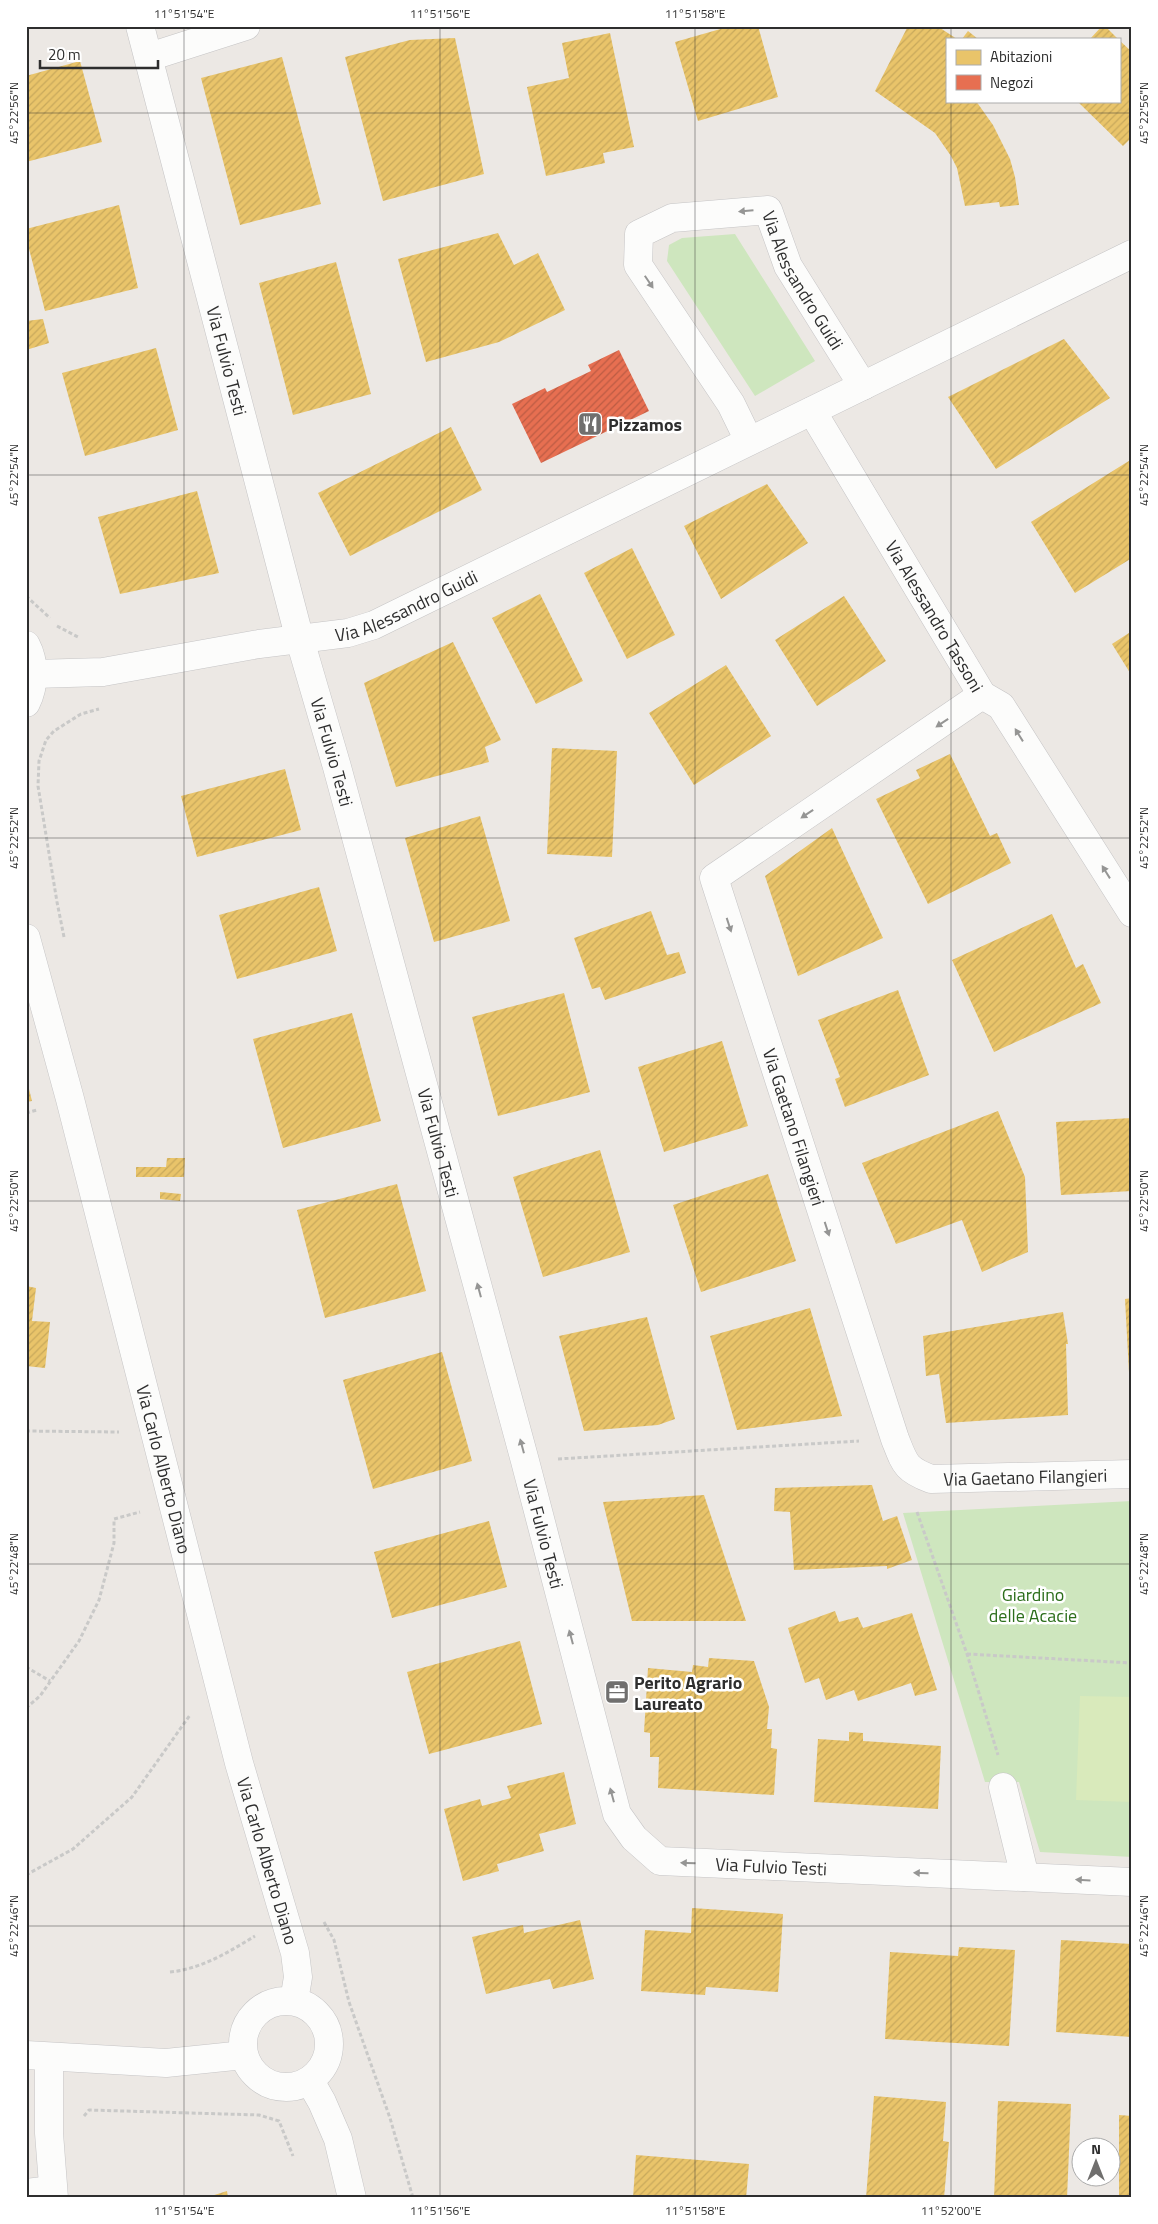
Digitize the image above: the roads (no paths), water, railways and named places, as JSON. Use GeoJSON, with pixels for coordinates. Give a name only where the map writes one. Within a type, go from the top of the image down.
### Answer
{"type":"FeatureCollection","features":[{"type":"Feature","properties":{"kind":"street","name":"Via Fulvio Testi"},"geometry":{"type":"LineString","coordinates":[[140,26],[300,640],[337,767],[525,1460],[617,1814],[634,1838],[660,1861],[1132,1882]]}},
{"type":"Feature","properties":{"kind":"street"},"geometry":{"type":"LineString","coordinates":[[149,57],[183,26]]}},
{"type":"Feature","properties":{"kind":"street"},"geometry":{"type":"LineString","coordinates":[[149,57],[246,26]]}},
{"type":"Feature","properties":{"kind":"street","name":"Via Alessandro Guidi"},"geometry":{"type":"LineString","coordinates":[[750,441],[731,404],[638,265],[639,234],[672,218],[768,210],[788,266],[863,386]]}},
{"type":"Feature","properties":{"kind":"street","name":"Via Alessandro Guidi"},"geometry":{"type":"LineString","coordinates":[[34,674],[104,672],[259,644],[348,633],[374,626],[1132,254]]}},
{"type":"Feature","properties":{"kind":"street","name":"Via Alessandro Tassoni"},"geometry":{"type":"LineString","coordinates":[[812,411],[982,695],[1001,706],[1132,913]]}},
{"type":"Feature","properties":{"kind":"street"},"geometry":{"type":"LineString","coordinates":[[26,644],[31,654],[34,674],[26,703]]}},
{"type":"Feature","properties":{"kind":"street","name":"Via Gaetano Filangieri"},"geometry":{"type":"LineString","coordinates":[[982,695],[714,878],[895,1439],[904,1461],[912,1472],[931,1480],[1132,1474]]}},
{"type":"Feature","properties":{"kind":"street","name":"Via Carlo Alberto Diano"},"geometry":{"type":"LineString","coordinates":[[26,938],[154,1424],[239,1763],[295,1954],[298,1977],[294,2001]]}},
{"type":"Feature","properties":{"kind":"street"},"geometry":{"type":"LineString","coordinates":[[1002,1787],[1025,1877]]}},
{"type":"Feature","properties":{"kind":"street"},"geometry":{"type":"LineString","coordinates":[[280,2001],[294,2001],[308,2006],[320,2016],[327,2029],[330,2043],[328,2057],[321,2070],[310,2081],[297,2086],[283,2087],[270,2084],[258,2077],[249,2067],[244,2055],[243,2040],[246,2026],[254,2014],[266,2005],[280,2001]]}},
{"type":"Feature","properties":{"kind":"street"},"geometry":{"type":"LineString","coordinates":[[44,2190],[48,2096],[38,2056],[166,2062],[244,2055]]}},
{"type":"Feature","properties":{"kind":"street"},"geometry":{"type":"LineString","coordinates":[[310,2081],[322,2102],[338,2139],[352,2198]]}},
{"type":"Feature","properties":{"kind":"place","name":"Pizzamos"},"geometry":{"type":"Point","coordinates":[590,424]}},
{"type":"Feature","properties":{"kind":"place","name":"Perito Agrario Laureato"},"geometry":{"type":"Point","coordinates":[617,1692]}},
{"type":"Feature","properties":{"kind":"park label","name":"Giardino delle Acacie"},"geometry":{"type":"Point","coordinates":[1033,1604]}}]}
